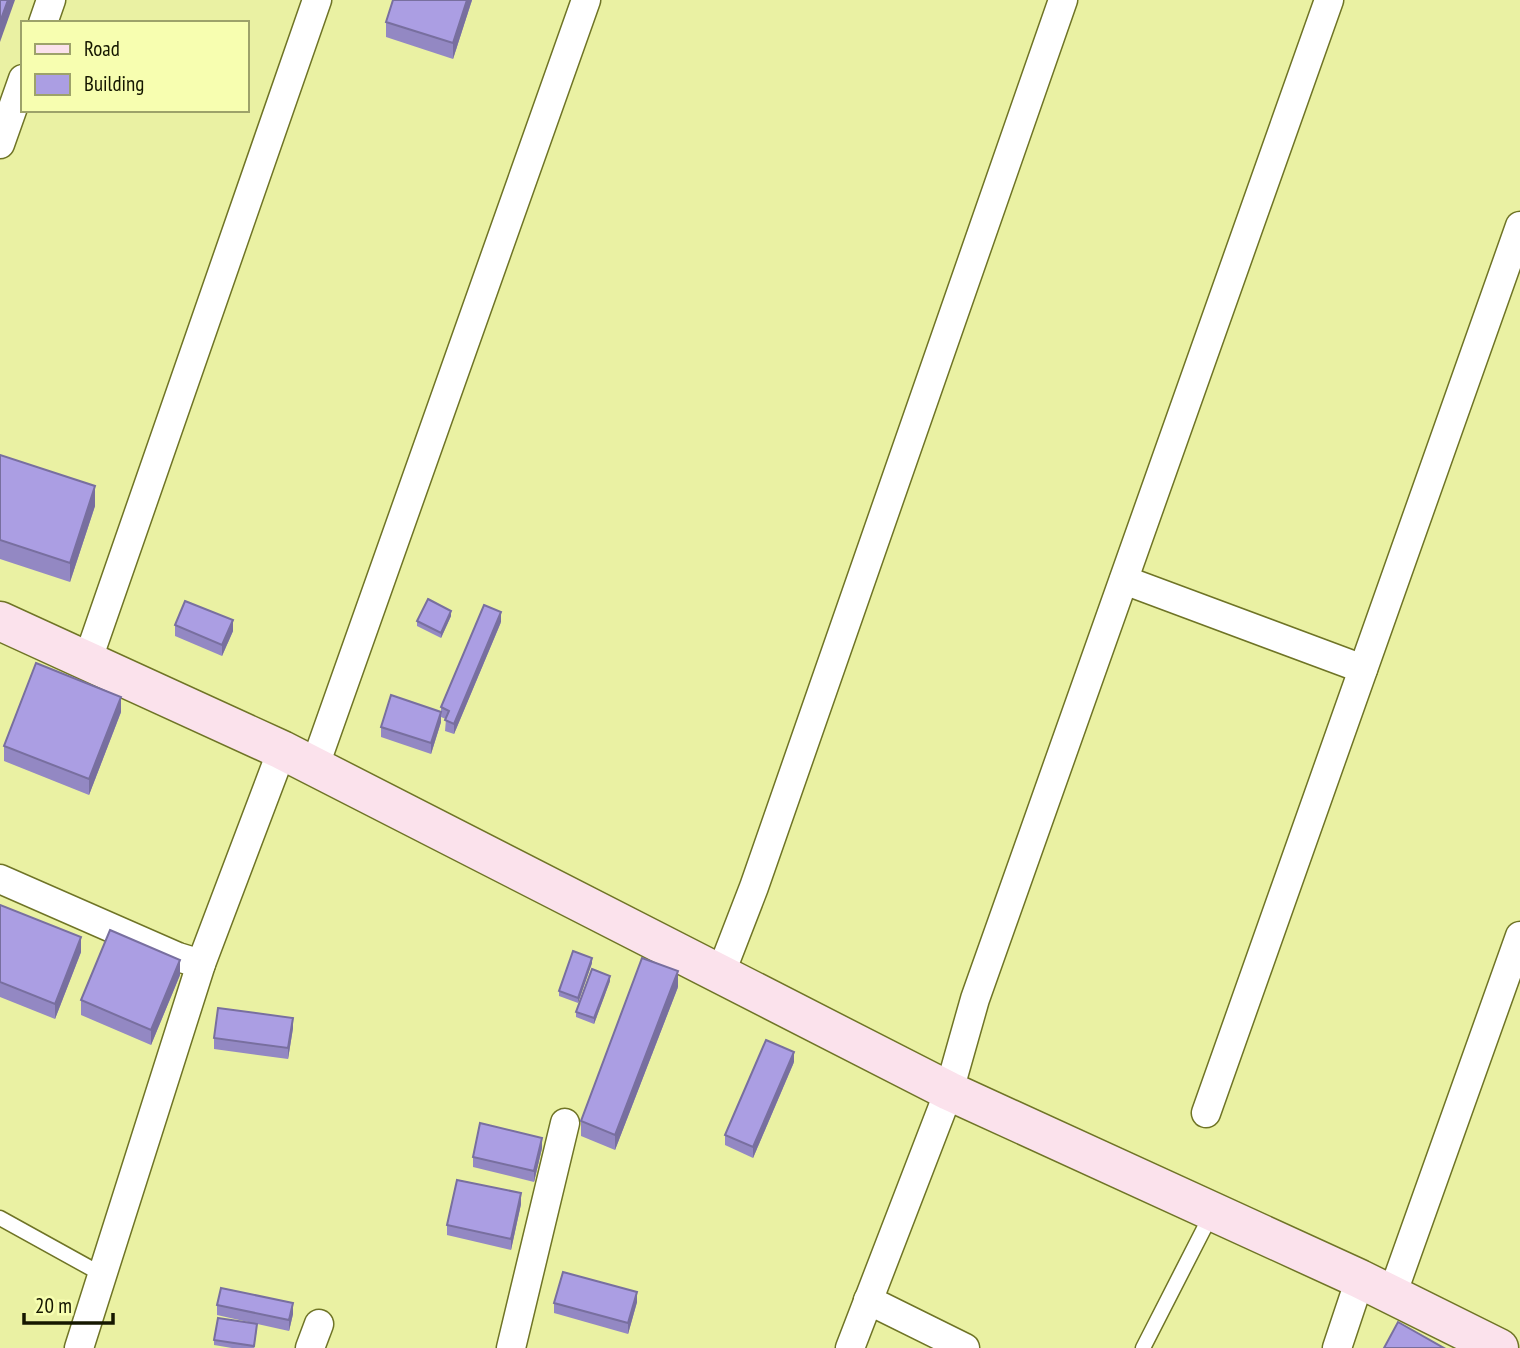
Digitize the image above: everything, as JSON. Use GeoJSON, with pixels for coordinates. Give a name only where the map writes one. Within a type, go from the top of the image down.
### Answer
{"type":"FeatureCollection","features":[{"type":"Feature","properties":{"kind":"street"},"geometry":{"type":"LineString","coordinates":[[44,21],[51,0]]}},
{"type":"Feature","properties":{"kind":"street"},"geometry":{"type":"LineString","coordinates":[[87,662],[317,0]]}},
{"type":"Feature","properties":{"kind":"street"},"geometry":{"type":"LineString","coordinates":[[314,768],[586,0]]}},
{"type":"Feature","properties":{"kind":"street"},"geometry":{"type":"LineString","coordinates":[[720,975],[754,887],[1063,0]]}},
{"type":"Feature","properties":{"kind":"street"},"geometry":{"type":"LineString","coordinates":[[850,1348],[949,1091],[975,999],[1329,0]]}},
{"type":"Feature","properties":{"kind":"street"},"geometry":{"type":"LineString","coordinates":[[0,144],[21,85]]}},
{"type":"Feature","properties":{"kind":"street"},"geometry":{"type":"LineString","coordinates":[[1206,1113],[1520,226]]}},
{"type":"Feature","properties":{"kind":"street"},"geometry":{"type":"LineString","coordinates":[[1124,580],[1363,669]]}},
{"type":"Feature","properties":{"kind":"street"},"geometry":{"type":"LineString","coordinates":[[0,621],[282,750],[949,1091],[1376,1287],[1499,1348]]}},
{"type":"Feature","properties":{"kind":"street"},"geometry":{"type":"LineString","coordinates":[[79,1348],[201,964],[282,750]]}},
{"type":"Feature","properties":{"kind":"street"},"geometry":{"type":"LineString","coordinates":[[0,879],[201,964]]}},
{"type":"Feature","properties":{"kind":"street"},"geometry":{"type":"LineString","coordinates":[[1337,1348],[1376,1287],[1520,936]]}},
{"type":"Feature","properties":{"kind":"street"},"geometry":{"type":"LineString","coordinates":[[511,1348],[565,1123]]}},
{"type":"Feature","properties":{"kind":"street"},"geometry":{"type":"LineString","coordinates":[[868,1300],[965,1348]]}},
{"type":"Feature","properties":{"kind":"lane"},"geometry":{"type":"LineString","coordinates":[[1143,1348],[1213,1212]]}},
{"type":"Feature","properties":{"kind":"lane"},"geometry":{"type":"LineString","coordinates":[[0,1219],[103,1275]]}},
{"type":"Feature","properties":{"kind":"building"},"geometry":{"type":"Polygon","coordinates":[[[0,0],[8,0],[0,22],[0,0]]]}},
{"type":"Feature","properties":{"kind":"building"},"geometry":{"type":"Polygon","coordinates":[[[393,0],[467,0],[453,43],[386,22],[393,0]]]}},
{"type":"Feature","properties":{"kind":"building"},"geometry":{"type":"Polygon","coordinates":[[[0,455],[95,486],[70,563],[0,540],[0,455]]]}},
{"type":"Feature","properties":{"kind":"building"},"geometry":{"type":"Polygon","coordinates":[[[428,599],[451,611],[441,633],[417,621],[428,599]]]}},
{"type":"Feature","properties":{"kind":"building"},"geometry":{"type":"Polygon","coordinates":[[[185,601],[233,620],[222,645],[175,625],[185,601]]]}},
{"type":"Feature","properties":{"kind":"building"},"geometry":{"type":"Polygon","coordinates":[[[484,605],[501,612],[454,724],[445,720],[449,711],[441,707],[484,605]]]}},
{"type":"Feature","properties":{"kind":"building"},"geometry":{"type":"Polygon","coordinates":[[[36,663],[121,697],[89,779],[4,746],[36,663]]]}},
{"type":"Feature","properties":{"kind":"building"},"geometry":{"type":"Polygon","coordinates":[[[391,695],[441,712],[431,743],[381,727],[391,695]]]}},
{"type":"Feature","properties":{"kind":"building"},"geometry":{"type":"Polygon","coordinates":[[[0,905],[81,937],[55,1004],[0,982],[0,905]]]}},
{"type":"Feature","properties":{"kind":"building"},"geometry":{"type":"Polygon","coordinates":[[[110,930],[180,960],[151,1030],[81,1000],[110,930]]]}},
{"type":"Feature","properties":{"kind":"building"},"geometry":{"type":"Polygon","coordinates":[[[573,951],[592,958],[578,998],[559,991],[573,951]]]}},
{"type":"Feature","properties":{"kind":"building"},"geometry":{"type":"Polygon","coordinates":[[[642,958],[678,971],[615,1135],[581,1121],[642,958]]]}},
{"type":"Feature","properties":{"kind":"building"},"geometry":{"type":"Polygon","coordinates":[[[592,969],[610,976],[594,1018],[576,1012],[592,969]]]}},
{"type":"Feature","properties":{"kind":"building"},"geometry":{"type":"Polygon","coordinates":[[[218,1008],[293,1018],[288,1048],[214,1038],[218,1008]]]}},
{"type":"Feature","properties":{"kind":"building"},"geometry":{"type":"Polygon","coordinates":[[[766,1040],[794,1052],[753,1147],[725,1135],[766,1040]]]}},
{"type":"Feature","properties":{"kind":"building"},"geometry":{"type":"Polygon","coordinates":[[[480,1123],[542,1138],[534,1171],[473,1157],[480,1123]]]}},
{"type":"Feature","properties":{"kind":"building"},"geometry":{"type":"Polygon","coordinates":[[[457,1180],[521,1193],[511,1239],[447,1225],[457,1180]]]}},
{"type":"Feature","properties":{"kind":"building"},"geometry":{"type":"Polygon","coordinates":[[[563,1272],[637,1292],[628,1323],[554,1303],[563,1272]]]}},
{"type":"Feature","properties":{"kind":"building"},"geometry":{"type":"Polygon","coordinates":[[[221,1288],[293,1303],[289,1320],[217,1305],[221,1288]]]}},
{"type":"Feature","properties":{"kind":"building"},"geometry":{"type":"Polygon","coordinates":[[[218,1318],[257,1324],[254,1346],[214,1340],[218,1318]]]}},
{"type":"Feature","properties":{"kind":"building"},"geometry":{"type":"Polygon","coordinates":[[[1398,1322],[1444,1348],[1384,1348],[1398,1322]]]}}]}
